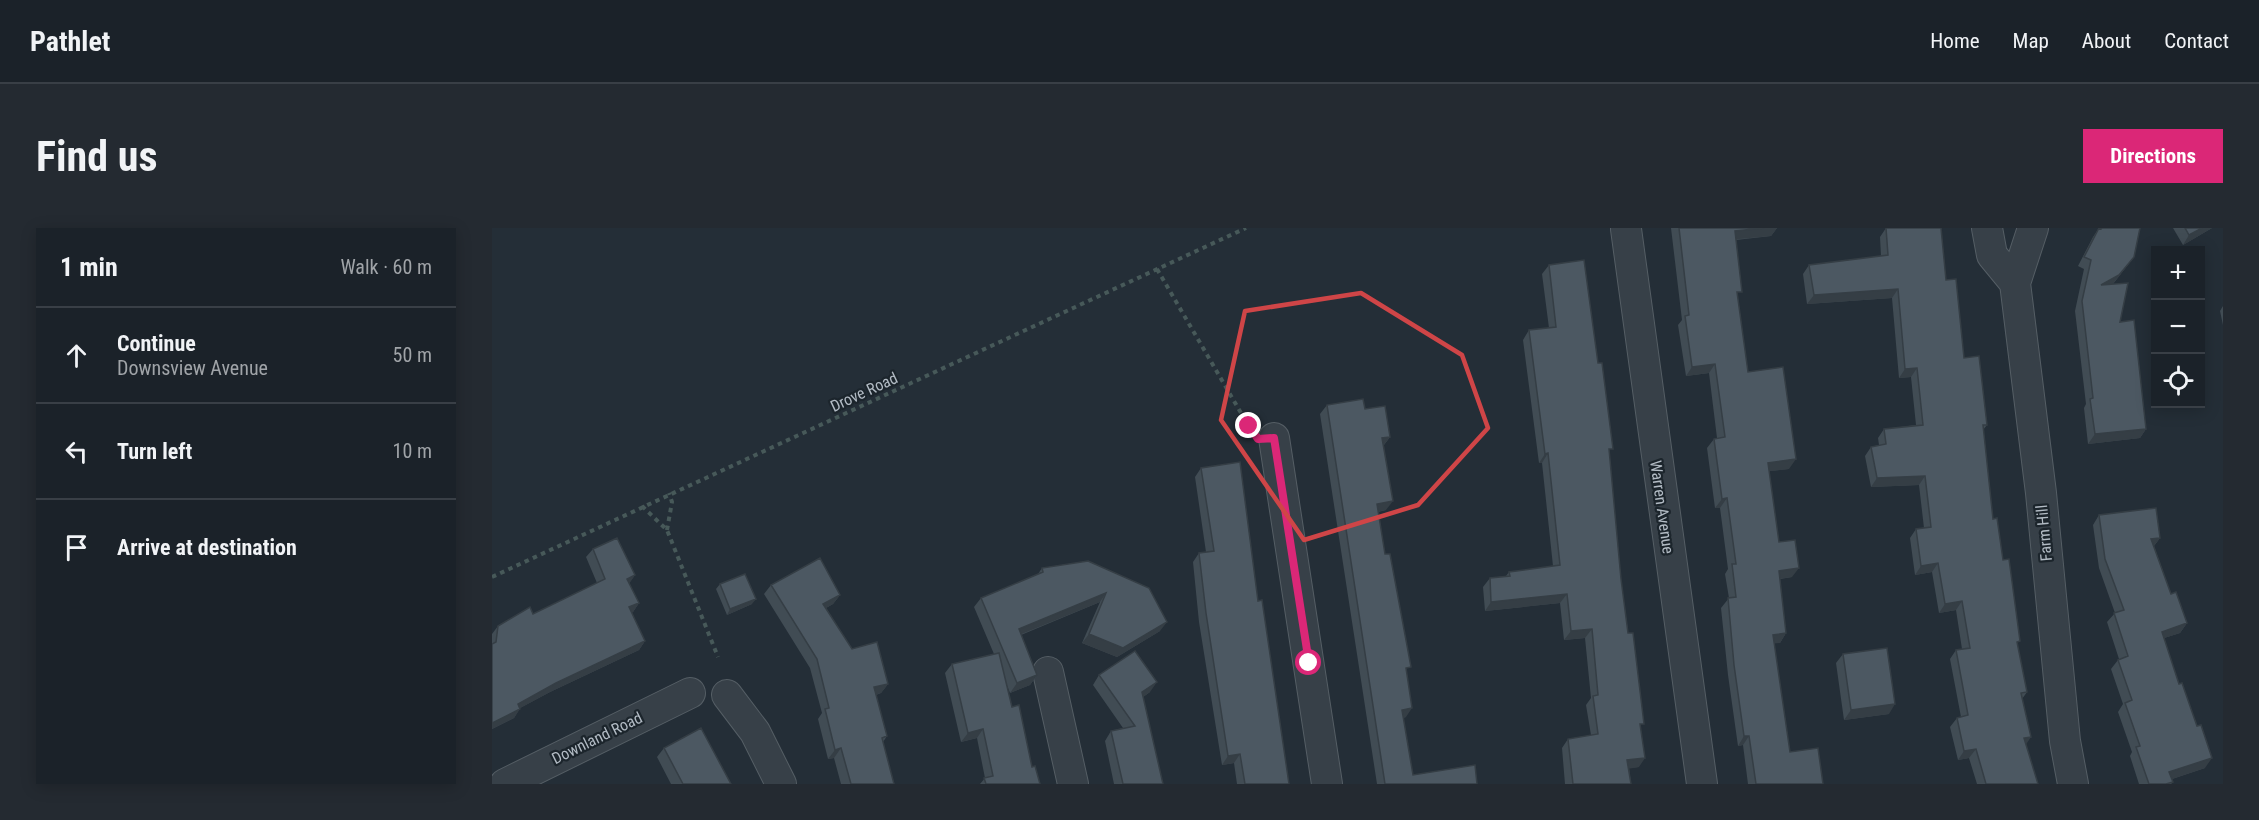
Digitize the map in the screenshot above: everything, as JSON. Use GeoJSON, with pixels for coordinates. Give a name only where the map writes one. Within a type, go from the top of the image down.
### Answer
{"type":"FeatureCollection","features":[{"type":"Feature","properties":{"kind":"street"},"geometry":{"type":"LineString","coordinates":[[1987,228],[1992,255],[2015,283]]}},
{"type":"Feature","properties":{"kind":"street","name":"Farm Hill"},"geometry":{"type":"LineString","coordinates":[[2033,228],[2015,283],[2041,493],[2065,741],[2073,784]]}},
{"type":"Feature","properties":{"kind":"street","name":"Warren Avenue"},"geometry":{"type":"LineString","coordinates":[[1626,229],[1702,784]]}},
{"type":"Feature","properties":{"kind":"street"},"geometry":{"type":"LineString","coordinates":[[1274,438],[1327,784]]}},
{"type":"Feature","properties":{"kind":"street"},"geometry":{"type":"LineString","coordinates":[[1048,672],[1074,784]]}},
{"type":"Feature","properties":{"kind":"street","name":"Downland Road"},"geometry":{"type":"LineString","coordinates":[[505,784],[690,693]]}},
{"type":"Feature","properties":{"kind":"street"},"geometry":{"type":"LineString","coordinates":[[727,695],[755,732],[781,784]]}},
{"type":"Feature","properties":{"kind":"path","name":"Drove Road"},"geometry":{"type":"LineString","coordinates":[[492,577],[1245,228]]}},
{"type":"Feature","properties":{"kind":"path"},"geometry":{"type":"LineString","coordinates":[[1157,269],[1258,439],[1274,438]]}},
{"type":"Feature","properties":{"kind":"path"},"geometry":{"type":"LineString","coordinates":[[667,531],[672,502],[669,493]]}},
{"type":"Feature","properties":{"kind":"path"},"geometry":{"type":"LineString","coordinates":[[642,506],[667,531],[718,657]]}},
{"type":"Feature","properties":{"kind":"highlighted area"},"geometry":{"type":"Polygon","coordinates":[[[1361,293],[1462,355],[1488,428],[1418,505],[1304,540],[1221,420],[1245,311],[1361,293]]]}},
{"type":"Feature","properties":{"kind":"building"},"geometry":{"type":"Polygon","coordinates":[[[1679,228],[1764,228],[1735,231],[1742,292],[1737,292],[1748,372],[1783,367],[1796,459],[1768,463],[1779,542],[1795,540],[1799,568],[1779,571],[1786,633],[1773,635],[1790,752],[1818,748],[1823,784],[1756,784],[1749,736],[1744,736],[1734,665],[1728,598],[1736,597],[1732,564],[1736,564],[1727,498],[1722,499],[1714,439],[1725,437],[1715,364],[1692,367],[1685,316],[1689,315],[1679,228]]]}},
{"type":"Feature","properties":{"kind":"building"},"geometry":{"type":"Polygon","coordinates":[[[1886,228],[1941,228],[1946,280],[1956,279],[1964,358],[1979,356],[1987,425],[1983,425],[1993,519],[1997,518],[2003,560],[2009,559],[2020,641],[2017,642],[2027,692],[2021,693],[2031,737],[2024,738],[2038,784],[1986,784],[1976,749],[1964,751],[1957,718],[1968,715],[1956,650],[1970,648],[1962,601],[1945,604],[1938,563],[1921,566],[1916,529],[1931,527],[1925,476],[1877,478],[1871,447],[1886,444],[1884,429],[1923,425],[1917,368],[1905,369],[1898,289],[1814,295],[1809,265],[1888,255],[1886,228]]]}},
{"type":"Feature","properties":{"kind":"building"},"geometry":{"type":"Polygon","coordinates":[[[2099,228],[2140,228],[2134,257],[2119,275],[2101,285],[2128,283],[2120,322],[2134,320],[2146,429],[2095,434],[2082,301],[2091,260],[2084,257],[2099,228]]]}},
{"type":"Feature","properties":{"kind":"building"},"geometry":{"type":"Polygon","coordinates":[[[2185,228],[2202,228],[2189,235],[2185,228]]]}},
{"type":"Feature","properties":{"kind":"building"},"geometry":{"type":"Polygon","coordinates":[[[1584,260],[1598,363],[1602,363],[1613,449],[1609,449],[1621,579],[1628,633],[1633,633],[1644,724],[1640,724],[1645,758],[1627,760],[1631,784],[1573,784],[1568,739],[1598,734],[1593,696],[1598,695],[1592,629],[1571,631],[1567,594],[1491,602],[1490,578],[1510,576],[1509,572],[1560,565],[1548,453],[1545,454],[1529,330],[1556,327],[1549,265],[1584,260]]]}},
{"type":"Feature","properties":{"kind":"building"},"geometry":{"type":"Polygon","coordinates":[[[1363,399],[1365,409],[1385,406],[1390,437],[1382,438],[1393,501],[1377,504],[1385,554],[1390,554],[1411,667],[1406,668],[1412,708],[1402,710],[1413,775],[1475,765],[1477,784],[1385,784],[1327,405],[1363,399]]]}},
{"type":"Feature","properties":{"kind":"building"},"geometry":{"type":"Polygon","coordinates":[[[1240,462],[1258,601],[1262,600],[1289,784],[1245,784],[1240,754],[1228,756],[1206,613],[1199,553],[1214,551],[1201,468],[1240,462]]]}},
{"type":"Feature","properties":{"kind":"building"},"geometry":{"type":"Polygon","coordinates":[[[2156,508],[2160,538],[2151,539],[2171,594],[2176,592],[2187,623],[2162,632],[2179,684],[2182,683],[2197,726],[2201,725],[2212,758],[2169,772],[2173,782],[2166,784],[2149,784],[2136,747],[2140,746],[2125,703],[2132,700],[2118,660],[2128,656],[2114,613],[2124,610],[2105,559],[2099,515],[2156,508]]]}},
{"type":"Feature","properties":{"kind":"building"},"geometry":{"type":"Polygon","coordinates":[[[617,538],[635,575],[627,579],[639,603],[629,607],[645,641],[556,683],[518,704],[520,709],[492,723],[492,644],[496,642],[498,626],[530,607],[533,614],[605,579],[593,549],[617,538]]]}},
{"type":"Feature","properties":{"kind":"building"},"geometry":{"type":"Polygon","coordinates":[[[820,558],[840,595],[823,604],[852,649],[877,642],[888,684],[874,687],[887,736],[882,738],[894,784],[851,784],[841,748],[835,750],[825,709],[829,708],[817,659],[771,585],[820,558]]]}},
{"type":"Feature","properties":{"kind":"building"},"geometry":{"type":"Polygon","coordinates":[[[1088,561],[1149,588],[1167,622],[1123,648],[1089,634],[1106,593],[1019,629],[1037,675],[1017,683],[981,598],[1043,572],[1042,568],[1088,561]]]}},
{"type":"Feature","properties":{"kind":"building"},"geometry":{"type":"Polygon","coordinates":[[[745,574],[756,599],[730,609],[720,584],[745,574]]]}},
{"type":"Feature","properties":{"kind":"building"},"geometry":{"type":"Polygon","coordinates":[[[1887,648],[1895,704],[1851,710],[1843,654],[1887,648]]]}},
{"type":"Feature","properties":{"kind":"building"},"geometry":{"type":"Polygon","coordinates":[[[1135,651],[1157,682],[1142,692],[1163,784],[1123,784],[1111,731],[1135,726],[1099,675],[1135,651]]]}},
{"type":"Feature","properties":{"kind":"building"},"geometry":{"type":"Polygon","coordinates":[[[999,653],[1012,707],[1019,705],[1032,767],[1035,766],[1040,784],[986,784],[984,778],[993,776],[983,729],[968,733],[952,664],[999,653]]]}},
{"type":"Feature","properties":{"kind":"building"},"geometry":{"type":"Polygon","coordinates":[[[701,728],[731,784],[683,784],[664,748],[701,728]]]}},
{"type":"Feature","properties":{"kind":"route"},"geometry":{"type":"LineString","coordinates":[[1249,426],[1258,439],[1274,438],[1293,547],[1309,663]]}}]}
